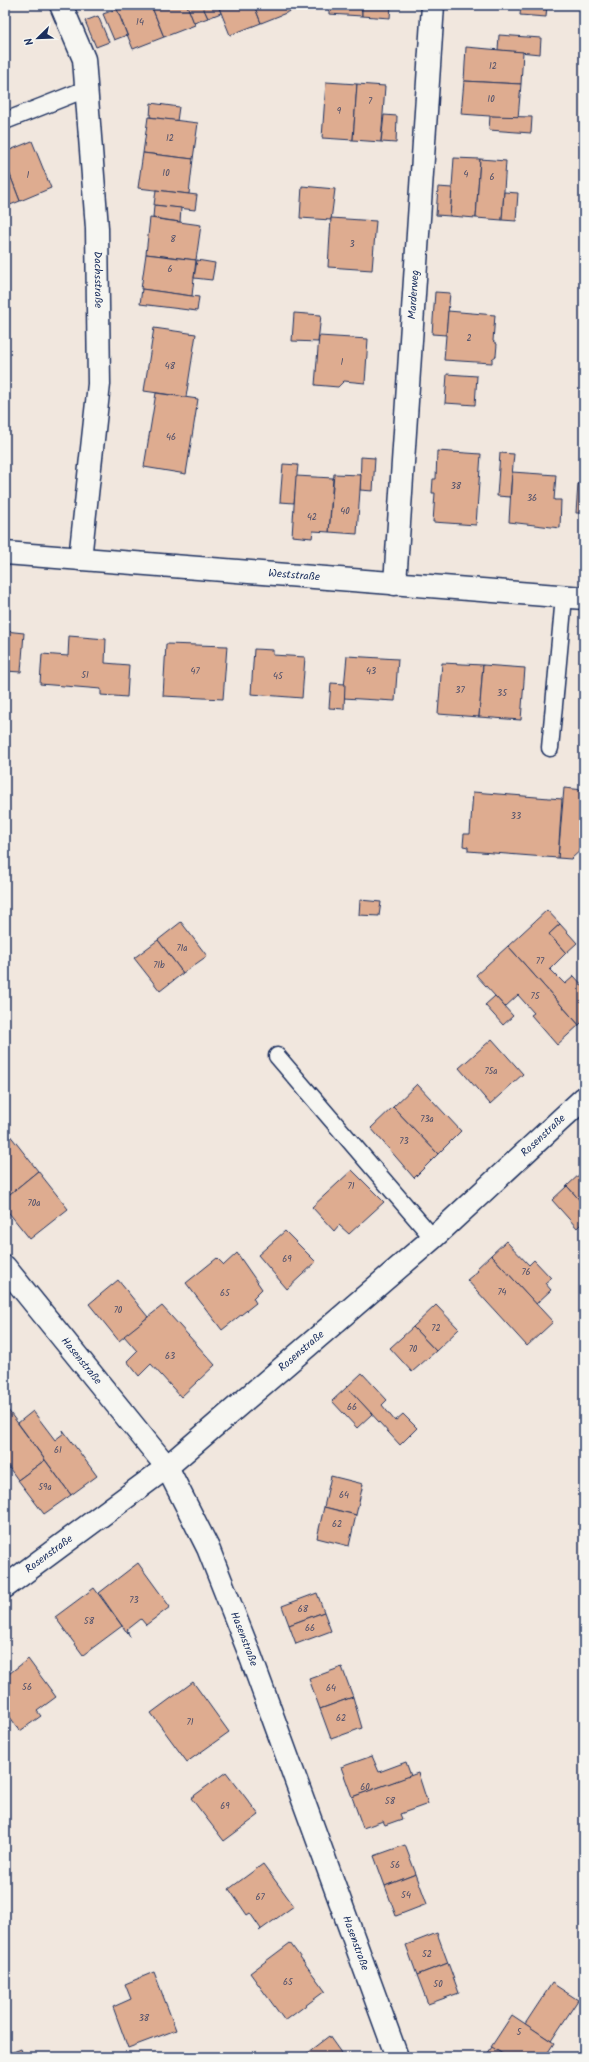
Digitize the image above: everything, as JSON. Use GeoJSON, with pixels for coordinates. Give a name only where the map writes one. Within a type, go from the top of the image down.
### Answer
{"type":"FeatureCollection","features":[{"type":"Feature","properties":{"kind":"street","name":"Dachsstraße"},"geometry":{"type":"LineString","coordinates":[[61,5],[84,59],[97,228],[99,384],[80,559]]}},
{"type":"Feature","properties":{"kind":"street","name":"Marderweg"},"geometry":{"type":"LineString","coordinates":[[395,584],[433,5]]}},
{"type":"Feature","properties":{"kind":"street","name":"Weststraße"},"geometry":{"type":"LineString","coordinates":[[5,553],[574,598]]}},
{"type":"Feature","properties":{"kind":"street","name":"Rosenstraße"},"geometry":{"type":"LineString","coordinates":[[5,1587],[167,1467],[433,1238],[584,1098]]}},
{"type":"Feature","properties":{"kind":"street","name":"Hasenstraße"},"geometry":{"type":"LineString","coordinates":[[5,1267],[167,1467],[208,1548],[397,2057]]}},
{"type":"Feature","properties":{"kind":"lane"},"geometry":{"type":"LineString","coordinates":[[5,121],[86,89]]}},
{"type":"Feature","properties":{"kind":"lane"},"geometry":{"type":"LineString","coordinates":[[550,748],[574,598]]}},
{"type":"Feature","properties":{"kind":"lane"},"geometry":{"type":"LineString","coordinates":[[277,1056],[433,1238]]}},
{"type":"Feature","properties":{"kind":"building"},"geometry":{"type":"Polygon","coordinates":[[[115,5],[151,5],[164,37],[133,49],[115,5]]]}},
{"type":"Feature","properties":{"kind":"building"},"geometry":{"type":"Polygon","coordinates":[[[151,5],[187,5],[195,25],[164,37],[151,5]]]}},
{"type":"Feature","properties":{"kind":"building"},"geometry":{"type":"Polygon","coordinates":[[[187,5],[202,5],[208,18],[194,23],[187,5]]]}},
{"type":"Feature","properties":{"kind":"building"},"geometry":{"type":"Polygon","coordinates":[[[202,5],[218,5],[221,13],[208,18],[202,5]]]}},
{"type":"Feature","properties":{"kind":"building"},"geometry":{"type":"Polygon","coordinates":[[[218,5],[254,5],[261,23],[230,35],[218,5]]]}},
{"type":"Feature","properties":{"kind":"building"},"geometry":{"type":"Polygon","coordinates":[[[254,5],[289,5],[291,11],[261,23],[254,5]]]}},
{"type":"Feature","properties":{"kind":"building"},"geometry":{"type":"Polygon","coordinates":[[[329,5],[362,5],[362,16],[329,14],[329,5]]]}},
{"type":"Feature","properties":{"kind":"building"},"geometry":{"type":"Polygon","coordinates":[[[362,5],[391,5],[390,18],[362,16],[362,5]]]}},
{"type":"Feature","properties":{"kind":"building"},"geometry":{"type":"Polygon","coordinates":[[[521,5],[547,5],[546,17],[520,15],[521,5]]]}},
{"type":"Feature","properties":{"kind":"building"},"geometry":{"type":"Polygon","coordinates":[[[117,9],[127,35],[114,40],[103,14],[117,9]]]}},
{"type":"Feature","properties":{"kind":"building"},"geometry":{"type":"Polygon","coordinates":[[[98,16],[109,42],[96,47],[85,21],[98,16]]]}},
{"type":"Feature","properties":{"kind":"building"},"geometry":{"type":"Polygon","coordinates":[[[499,35],[541,38],[540,54],[498,50],[499,35]]]}},
{"type":"Feature","properties":{"kind":"building"},"geometry":{"type":"Polygon","coordinates":[[[466,47],[523,52],[521,84],[464,81],[466,47]]]}},
{"type":"Feature","properties":{"kind":"building"},"geometry":{"type":"Polygon","coordinates":[[[464,81],[521,84],[518,118],[461,114],[464,81]]]}},
{"type":"Feature","properties":{"kind":"building"},"geometry":{"type":"Polygon","coordinates":[[[326,82],[357,84],[353,140],[322,138],[326,82]]]}},
{"type":"Feature","properties":{"kind":"building"},"geometry":{"type":"Polygon","coordinates":[[[357,84],[385,86],[381,142],[353,140],[357,84]]]}},
{"type":"Feature","properties":{"kind":"building"},"geometry":{"type":"Polygon","coordinates":[[[151,103],[179,107],[177,121],[150,117],[151,103]]]}},
{"type":"Feature","properties":{"kind":"building"},"geometry":{"type":"Polygon","coordinates":[[[384,115],[397,116],[396,143],[381,142],[384,115]]]}},
{"type":"Feature","properties":{"kind":"building"},"geometry":{"type":"Polygon","coordinates":[[[490,116],[532,117],[531,133],[489,130],[490,116]]]}},
{"type":"Feature","properties":{"kind":"building"},"geometry":{"type":"Polygon","coordinates":[[[148,117],[198,123],[193,159],[143,153],[148,117]]]}},
{"type":"Feature","properties":{"kind":"building"},"geometry":{"type":"Polygon","coordinates":[[[32,141],[51,188],[20,201],[5,162],[5,152],[32,141]]]}},
{"type":"Feature","properties":{"kind":"building"},"geometry":{"type":"Polygon","coordinates":[[[143,153],[193,159],[189,194],[138,188],[143,153]]]}},
{"type":"Feature","properties":{"kind":"building"},"geometry":{"type":"Polygon","coordinates":[[[454,158],[480,159],[476,218],[450,216],[454,158]]]}},
{"type":"Feature","properties":{"kind":"building"},"geometry":{"type":"Polygon","coordinates":[[[480,159],[506,161],[502,220],[476,218],[480,159]]]}},
{"type":"Feature","properties":{"kind":"building"},"geometry":{"type":"Polygon","coordinates":[[[5,162],[20,201],[5,207],[5,162]]]}},
{"type":"Feature","properties":{"kind":"building"},"geometry":{"type":"Polygon","coordinates":[[[302,186],[335,189],[331,220],[300,218],[302,186]]]}},
{"type":"Feature","properties":{"kind":"building"},"geometry":{"type":"Polygon","coordinates":[[[438,187],[452,188],[450,216],[436,215],[438,187]]]}},
{"type":"Feature","properties":{"kind":"building"},"geometry":{"type":"Polygon","coordinates":[[[156,190],[197,195],[195,210],[154,205],[156,190]]]}},
{"type":"Feature","properties":{"kind":"building"},"geometry":{"type":"Polygon","coordinates":[[[504,192],[518,193],[516,221],[502,220],[504,192]]]}},
{"type":"Feature","properties":{"kind":"building"},"geometry":{"type":"Polygon","coordinates":[[[154,205],[181,208],[180,222],[153,218],[154,205]]]}},
{"type":"Feature","properties":{"kind":"building"},"geometry":{"type":"Polygon","coordinates":[[[150,218],[201,225],[196,260],[146,254],[150,218]]]}},
{"type":"Feature","properties":{"kind":"building"},"geometry":{"type":"Polygon","coordinates":[[[331,218],[376,221],[372,270],[328,267],[331,218]]]}},
{"type":"Feature","properties":{"kind":"building"},"geometry":{"type":"Polygon","coordinates":[[[146,254],[196,260],[192,296],[141,289],[146,254]]]}},
{"type":"Feature","properties":{"kind":"building"},"geometry":{"type":"Polygon","coordinates":[[[197,260],[215,263],[212,280],[194,278],[197,260]]]}},
{"type":"Feature","properties":{"kind":"building"},"geometry":{"type":"Polygon","coordinates":[[[142,289],[199,297],[197,311],[140,304],[142,289]]]}},
{"type":"Feature","properties":{"kind":"building"},"geometry":{"type":"Polygon","coordinates":[[[435,292],[450,293],[446,335],[432,334],[435,292]]]}},
{"type":"Feature","properties":{"kind":"building"},"geometry":{"type":"Polygon","coordinates":[[[448,311],[495,315],[493,341],[497,344],[496,356],[492,359],[492,363],[444,360],[448,311]]]}},
{"type":"Feature","properties":{"kind":"building"},"geometry":{"type":"Polygon","coordinates":[[[294,313],[321,315],[318,342],[292,341],[294,313]]]}},
{"type":"Feature","properties":{"kind":"building"},"geometry":{"type":"Polygon","coordinates":[[[154,328],[196,334],[186,397],[144,391],[154,328]]]}},
{"type":"Feature","properties":{"kind":"building"},"geometry":{"type":"Polygon","coordinates":[[[319,336],[368,339],[365,383],[344,381],[338,387],[315,385],[319,336]]]}},
{"type":"Feature","properties":{"kind":"building"},"geometry":{"type":"Polygon","coordinates":[[[447,374],[477,376],[475,405],[445,403],[447,374]]]}},
{"type":"Feature","properties":{"kind":"building"},"geometry":{"type":"Polygon","coordinates":[[[156,393],[198,399],[186,474],[144,467],[156,393]]]}},
{"type":"Feature","properties":{"kind":"building"},"geometry":{"type":"Polygon","coordinates":[[[437,451],[481,454],[476,525],[433,522],[435,493],[432,493],[433,479],[436,479],[437,451]]]}},
{"type":"Feature","properties":{"kind":"building"},"geometry":{"type":"Polygon","coordinates":[[[500,453],[514,454],[510,497],[497,496],[500,453]]]}},
{"type":"Feature","properties":{"kind":"building"},"geometry":{"type":"Polygon","coordinates":[[[361,457],[375,458],[373,491],[360,490],[361,457]]]}},
{"type":"Feature","properties":{"kind":"building"},"geometry":{"type":"Polygon","coordinates":[[[283,464],[298,465],[294,503],[280,502],[283,464]]]}},
{"type":"Feature","properties":{"kind":"building"},"geometry":{"type":"Polygon","coordinates":[[[512,472],[556,475],[554,500],[561,500],[560,528],[509,522],[512,472]]]}},
{"type":"Feature","properties":{"kind":"building"},"geometry":{"type":"Polygon","coordinates":[[[334,474],[361,475],[357,534],[329,532],[334,474]]]}},
{"type":"Feature","properties":{"kind":"building"},"geometry":{"type":"Polygon","coordinates":[[[296,476],[333,478],[329,532],[313,531],[312,538],[292,536],[296,476]]]}},
{"type":"Feature","properties":{"kind":"building"},"geometry":{"type":"Polygon","coordinates":[[[578,484],[584,485],[584,513],[576,513],[578,484]]]}},
{"type":"Feature","properties":{"kind":"building"},"geometry":{"type":"Polygon","coordinates":[[[5,631],[24,633],[21,672],[5,671],[5,631]]]}},
{"type":"Feature","properties":{"kind":"building"},"geometry":{"type":"Polygon","coordinates":[[[69,636],[106,639],[105,663],[129,665],[127,697],[101,695],[101,689],[40,684],[42,654],[68,656],[69,636]]]}},
{"type":"Feature","properties":{"kind":"building"},"geometry":{"type":"Polygon","coordinates":[[[166,644],[227,646],[223,699],[163,696],[166,644]]]}},
{"type":"Feature","properties":{"kind":"building"},"geometry":{"type":"Polygon","coordinates":[[[254,649],[273,650],[273,655],[305,657],[302,698],[251,694],[254,649]]]}},
{"type":"Feature","properties":{"kind":"building"},"geometry":{"type":"Polygon","coordinates":[[[347,656],[398,659],[395,701],[343,698],[347,656]]]}},
{"type":"Feature","properties":{"kind":"building"},"geometry":{"type":"Polygon","coordinates":[[[442,663],[483,665],[479,717],[438,714],[442,663]]]}},
{"type":"Feature","properties":{"kind":"building"},"geometry":{"type":"Polygon","coordinates":[[[483,665],[525,668],[521,720],[479,717],[483,665]]]}},
{"type":"Feature","properties":{"kind":"building"},"geometry":{"type":"Polygon","coordinates":[[[331,683],[345,684],[344,709],[329,708],[331,683]]]}},
{"type":"Feature","properties":{"kind":"building"},"geometry":{"type":"Polygon","coordinates":[[[584,688],[584,730],[581,730],[584,688]]]}},
{"type":"Feature","properties":{"kind":"building"},"geometry":{"type":"Polygon","coordinates":[[[564,788],[584,790],[584,847],[571,859],[558,858],[564,788]]]}},
{"type":"Feature","properties":{"kind":"building"},"geometry":{"type":"Polygon","coordinates":[[[473,792],[562,799],[558,858],[468,851],[468,847],[463,846],[464,834],[470,834],[473,792]]]}},
{"type":"Feature","properties":{"kind":"building"},"geometry":{"type":"Polygon","coordinates":[[[360,900],[381,902],[379,916],[359,915],[360,900]]]}},
{"type":"Feature","properties":{"kind":"building"},"geometry":{"type":"Polygon","coordinates":[[[547,910],[560,924],[549,934],[566,953],[550,969],[565,984],[574,976],[584,987],[584,1020],[579,1025],[508,946],[547,910]]]}},
{"type":"Feature","properties":{"kind":"building"},"geometry":{"type":"Polygon","coordinates":[[[181,922],[207,956],[183,973],[158,940],[181,922]]]}},
{"type":"Feature","properties":{"kind":"building"},"geometry":{"type":"Polygon","coordinates":[[[560,924],[577,943],[566,953],[549,934],[560,924]]]}},
{"type":"Feature","properties":{"kind":"building"},"geometry":{"type":"Polygon","coordinates":[[[158,940],[183,973],[160,991],[134,958],[158,940]]]}},
{"type":"Feature","properties":{"kind":"building"},"geometry":{"type":"Polygon","coordinates":[[[508,946],[579,1025],[557,1045],[531,1015],[534,1013],[518,995],[505,1007],[476,975],[508,946]]]}},
{"type":"Feature","properties":{"kind":"building"},"geometry":{"type":"Polygon","coordinates":[[[495,996],[513,1016],[503,1025],[485,1005],[495,996]]]}},
{"type":"Feature","properties":{"kind":"building"},"geometry":{"type":"Polygon","coordinates":[[[492,1039],[523,1074],[490,1104],[459,1068],[492,1039]]]}},
{"type":"Feature","properties":{"kind":"building"},"geometry":{"type":"Polygon","coordinates":[[[417,1084],[461,1131],[438,1154],[393,1107],[417,1084]]]}},
{"type":"Feature","properties":{"kind":"building"},"geometry":{"type":"Polygon","coordinates":[[[393,1107],[438,1154],[414,1178],[371,1128],[393,1107]]]}},
{"type":"Feature","properties":{"kind":"building"},"geometry":{"type":"Polygon","coordinates":[[[9,1134],[38,1171],[5,1198],[5,1137],[9,1134]]]}},
{"type":"Feature","properties":{"kind":"building"},"geometry":{"type":"Polygon","coordinates":[[[352,1170],[384,1202],[349,1234],[339,1225],[334,1231],[312,1207],[352,1170]]]}},
{"type":"Feature","properties":{"kind":"building"},"geometry":{"type":"Polygon","coordinates":[[[38,1171],[68,1209],[30,1239],[5,1208],[5,1198],[38,1171]]]}},
{"type":"Feature","properties":{"kind":"building"},"geometry":{"type":"Polygon","coordinates":[[[582,1172],[584,1175],[584,1205],[567,1186],[582,1172]]]}},
{"type":"Feature","properties":{"kind":"building"},"geometry":{"type":"Polygon","coordinates":[[[567,1186],[584,1205],[584,1221],[577,1228],[552,1200],[567,1186]]]}},
{"type":"Feature","properties":{"kind":"building"},"geometry":{"type":"Polygon","coordinates":[[[285,1231],[316,1262],[287,1289],[258,1255],[285,1231]]]}},
{"type":"Feature","properties":{"kind":"building"},"geometry":{"type":"Polygon","coordinates":[[[506,1241],[529,1265],[534,1260],[551,1278],[545,1283],[551,1290],[536,1304],[491,1255],[506,1241]]]}},
{"type":"Feature","properties":{"kind":"building"},"geometry":{"type":"Polygon","coordinates":[[[237,1253],[262,1289],[253,1298],[256,1303],[222,1330],[186,1283],[217,1258],[224,1265],[237,1253]]]}},
{"type":"Feature","properties":{"kind":"building"},"geometry":{"type":"Polygon","coordinates":[[[491,1255],[553,1322],[527,1346],[467,1280],[478,1271],[476,1269],[491,1255]]]}},
{"type":"Feature","properties":{"kind":"building"},"geometry":{"type":"Polygon","coordinates":[[[118,1280],[148,1317],[119,1341],[89,1304],[118,1280]]]}},
{"type":"Feature","properties":{"kind":"building"},"geometry":{"type":"Polygon","coordinates":[[[436,1305],[459,1329],[436,1351],[413,1327],[436,1305]]]}},
{"type":"Feature","properties":{"kind":"building"},"geometry":{"type":"Polygon","coordinates":[[[162,1306],[215,1365],[181,1397],[151,1364],[139,1376],[127,1361],[137,1351],[124,1336],[162,1306]]]}},
{"type":"Feature","properties":{"kind":"building"},"geometry":{"type":"Polygon","coordinates":[[[413,1327],[436,1351],[412,1372],[390,1348],[413,1327]]]}},
{"type":"Feature","properties":{"kind":"building"},"geometry":{"type":"Polygon","coordinates":[[[362,1373],[387,1400],[382,1405],[395,1421],[403,1414],[417,1428],[400,1445],[347,1387],[362,1373]]]}},
{"type":"Feature","properties":{"kind":"building"},"geometry":{"type":"Polygon","coordinates":[[[347,1387],[372,1414],[357,1428],[332,1401],[347,1387]]]}},
{"type":"Feature","properties":{"kind":"building"},"geometry":{"type":"Polygon","coordinates":[[[5,1406],[45,1460],[18,1480],[5,1462],[5,1406]]]}},
{"type":"Feature","properties":{"kind":"building"},"geometry":{"type":"Polygon","coordinates":[[[33,1411],[55,1440],[64,1433],[63,1430],[97,1476],[71,1495],[18,1423],[33,1411]]]}},
{"type":"Feature","properties":{"kind":"building"},"geometry":{"type":"Polygon","coordinates":[[[45,1460],[71,1495],[44,1514],[18,1480],[45,1460]]]}},
{"type":"Feature","properties":{"kind":"building"},"geometry":{"type":"Polygon","coordinates":[[[331,1476],[363,1484],[356,1515],[324,1507],[331,1476]]]}},
{"type":"Feature","properties":{"kind":"building"},"geometry":{"type":"Polygon","coordinates":[[[324,1507],[356,1515],[349,1546],[317,1538],[324,1507]]]}},
{"type":"Feature","properties":{"kind":"building"},"geometry":{"type":"Polygon","coordinates":[[[138,1563],[170,1607],[146,1625],[141,1619],[127,1630],[130,1637],[99,1593],[138,1563]]]}},
{"type":"Feature","properties":{"kind":"building"},"geometry":{"type":"Polygon","coordinates":[[[94,1588],[122,1626],[83,1655],[55,1617],[94,1588]]]}},
{"type":"Feature","properties":{"kind":"building"},"geometry":{"type":"Polygon","coordinates":[[[317,1593],[324,1612],[289,1625],[282,1606],[317,1593]]]}},
{"type":"Feature","properties":{"kind":"building"},"geometry":{"type":"Polygon","coordinates":[[[324,1612],[331,1631],[296,1644],[289,1625],[324,1612]]]}},
{"type":"Feature","properties":{"kind":"building"},"geometry":{"type":"Polygon","coordinates":[[[28,1659],[56,1697],[37,1711],[41,1716],[20,1731],[5,1710],[5,1677],[28,1659]]]}},
{"type":"Feature","properties":{"kind":"building"},"geometry":{"type":"Polygon","coordinates":[[[342,1667],[353,1697],[320,1709],[309,1679],[342,1667]]]}},
{"type":"Feature","properties":{"kind":"building"},"geometry":{"type":"Polygon","coordinates":[[[193,1682],[229,1732],[187,1762],[151,1713],[193,1682]]]}},
{"type":"Feature","properties":{"kind":"building"},"geometry":{"type":"Polygon","coordinates":[[[353,1697],[362,1728],[331,1739],[320,1709],[353,1697]]]}},
{"type":"Feature","properties":{"kind":"building"},"geometry":{"type":"Polygon","coordinates":[[[372,1756],[379,1772],[406,1762],[411,1776],[352,1797],[341,1767],[372,1756]]]}},
{"type":"Feature","properties":{"kind":"building"},"geometry":{"type":"Polygon","coordinates":[[[226,1772],[259,1815],[224,1841],[191,1798],[226,1772]]]}},
{"type":"Feature","properties":{"kind":"building"},"geometry":{"type":"Polygon","coordinates":[[[418,1773],[428,1804],[400,1814],[402,1819],[385,1825],[383,1821],[363,1828],[352,1797],[418,1773]]]}},
{"type":"Feature","properties":{"kind":"building"},"geometry":{"type":"Polygon","coordinates":[[[405,1845],[416,1874],[385,1886],[374,1856],[405,1845]]]}},
{"type":"Feature","properties":{"kind":"building"},"geometry":{"type":"Polygon","coordinates":[[[263,1864],[294,1906],[259,1931],[261,1929],[250,1913],[247,1915],[229,1889],[263,1864]]]}},
{"type":"Feature","properties":{"kind":"building"},"geometry":{"type":"Polygon","coordinates":[[[416,1874],[427,1904],[396,1916],[385,1886],[416,1874]]]}},
{"type":"Feature","properties":{"kind":"building"},"geometry":{"type":"Polygon","coordinates":[[[437,1933],[448,1963],[417,1975],[406,1945],[437,1933]]]}},
{"type":"Feature","properties":{"kind":"building"},"geometry":{"type":"Polygon","coordinates":[[[290,1943],[325,1991],[285,2021],[250,1973],[290,1943]]]}},
{"type":"Feature","properties":{"kind":"building"},"geometry":{"type":"Polygon","coordinates":[[[448,1963],[459,1993],[428,2004],[417,1975],[448,1963]]]}},
{"type":"Feature","properties":{"kind":"building"},"geometry":{"type":"Polygon","coordinates":[[[154,1972],[176,2030],[128,2048],[113,2007],[131,1999],[125,1984],[154,1972]]]}},
{"type":"Feature","properties":{"kind":"building"},"geometry":{"type":"Polygon","coordinates":[[[552,1983],[578,2000],[551,2041],[525,2024],[552,1983]]]}},
{"type":"Feature","properties":{"kind":"building"},"geometry":{"type":"Polygon","coordinates":[[[512,2015],[554,2043],[545,2057],[507,2057],[491,2047],[512,2015]]]}},
{"type":"Feature","properties":{"kind":"building"},"geometry":{"type":"Polygon","coordinates":[[[329,2036],[344,2057],[302,2057],[312,2049],[329,2036]]]}},
{"type":"Feature","properties":{"kind":"building"},"geometry":{"type":"Polygon","coordinates":[[[492,2047],[507,2057],[485,2057],[492,2047]]]}},
{"type":"Feature","properties":{"kind":"building"},"geometry":{"type":"Polygon","coordinates":[[[21,2049],[24,2057],[9,2057],[8,2054],[21,2049]]]}}]}
